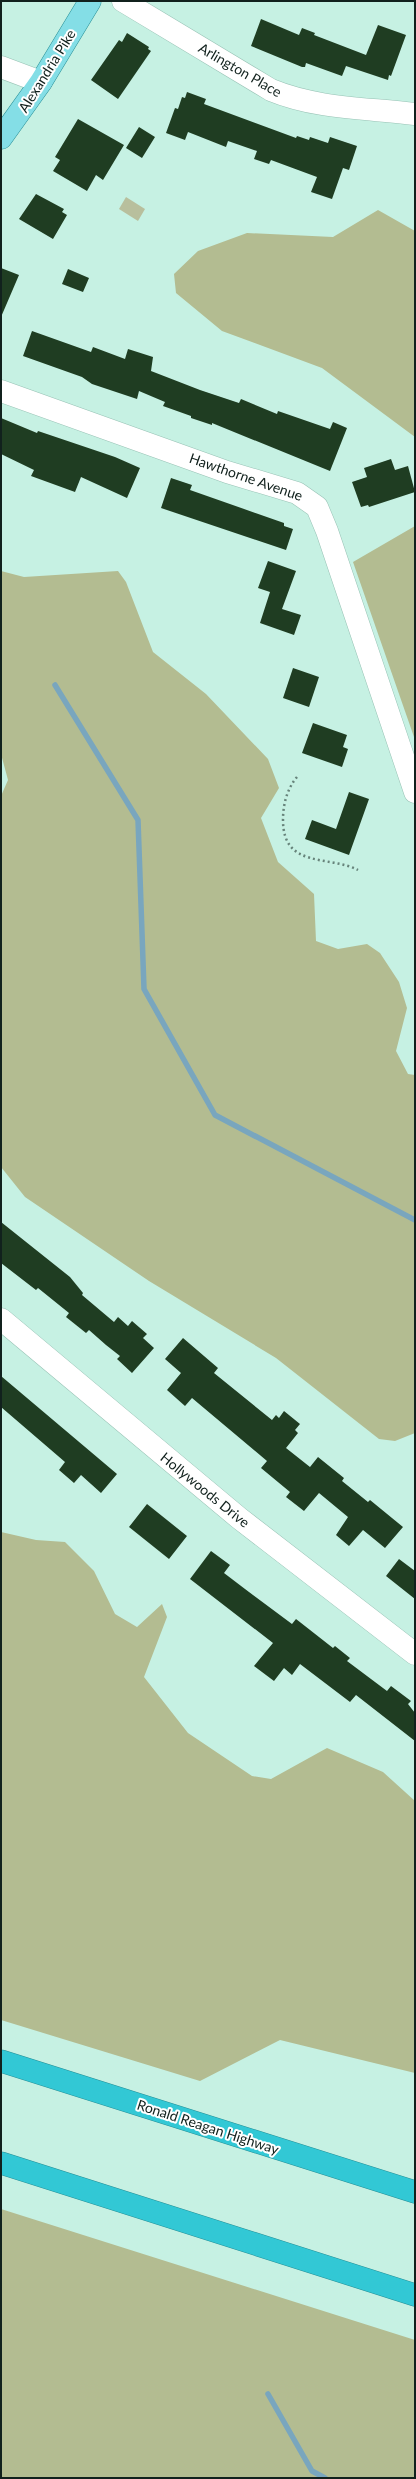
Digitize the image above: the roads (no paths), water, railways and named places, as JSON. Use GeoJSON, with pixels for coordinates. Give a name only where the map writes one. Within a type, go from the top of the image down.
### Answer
{"type":"FeatureCollection","features":[{"type":"Feature","properties":{"kind":"highway","name":"Ronald Reagan Highway"},"geometry":{"type":"LineString","coordinates":[[1,2061],[415,2192]]}},
{"type":"Feature","properties":{"kind":"highway"},"geometry":{"type":"LineString","coordinates":[[1,2163],[415,2294]]}},
{"type":"Feature","properties":{"kind":"main road","name":"Alexandria Pike"},"geometry":{"type":"LineString","coordinates":[[1,138],[41,82],[90,1]]}},
{"type":"Feature","properties":{"kind":"street","name":"Arlington Place"},"geometry":{"type":"LineString","coordinates":[[124,1],[272,90],[290,98],[309,102],[415,114]]}},
{"type":"Feature","properties":{"kind":"street"},"geometry":{"type":"LineString","coordinates":[[1,67],[41,82]]}},
{"type":"Feature","properties":{"kind":"street","name":"Hawthorne Avenue"},"geometry":{"type":"LineString","coordinates":[[1,391],[227,472],[297,493],[312,502],[321,514],[415,792]]}},
{"type":"Feature","properties":{"kind":"street","name":"Hollywoods Drive"},"geometry":{"type":"LineString","coordinates":[[1,1318],[239,1518],[415,1654]]}},
{"type":"Feature","properties":{"kind":"waterway"},"geometry":{"type":"LineString","coordinates":[[55,685],[138,820],[144,989],[215,1115],[415,1220]]}},
{"type":"Feature","properties":{"kind":"waterway"},"geometry":{"type":"LineString","coordinates":[[268,2394],[312,2471],[325,2478]]}}]}
